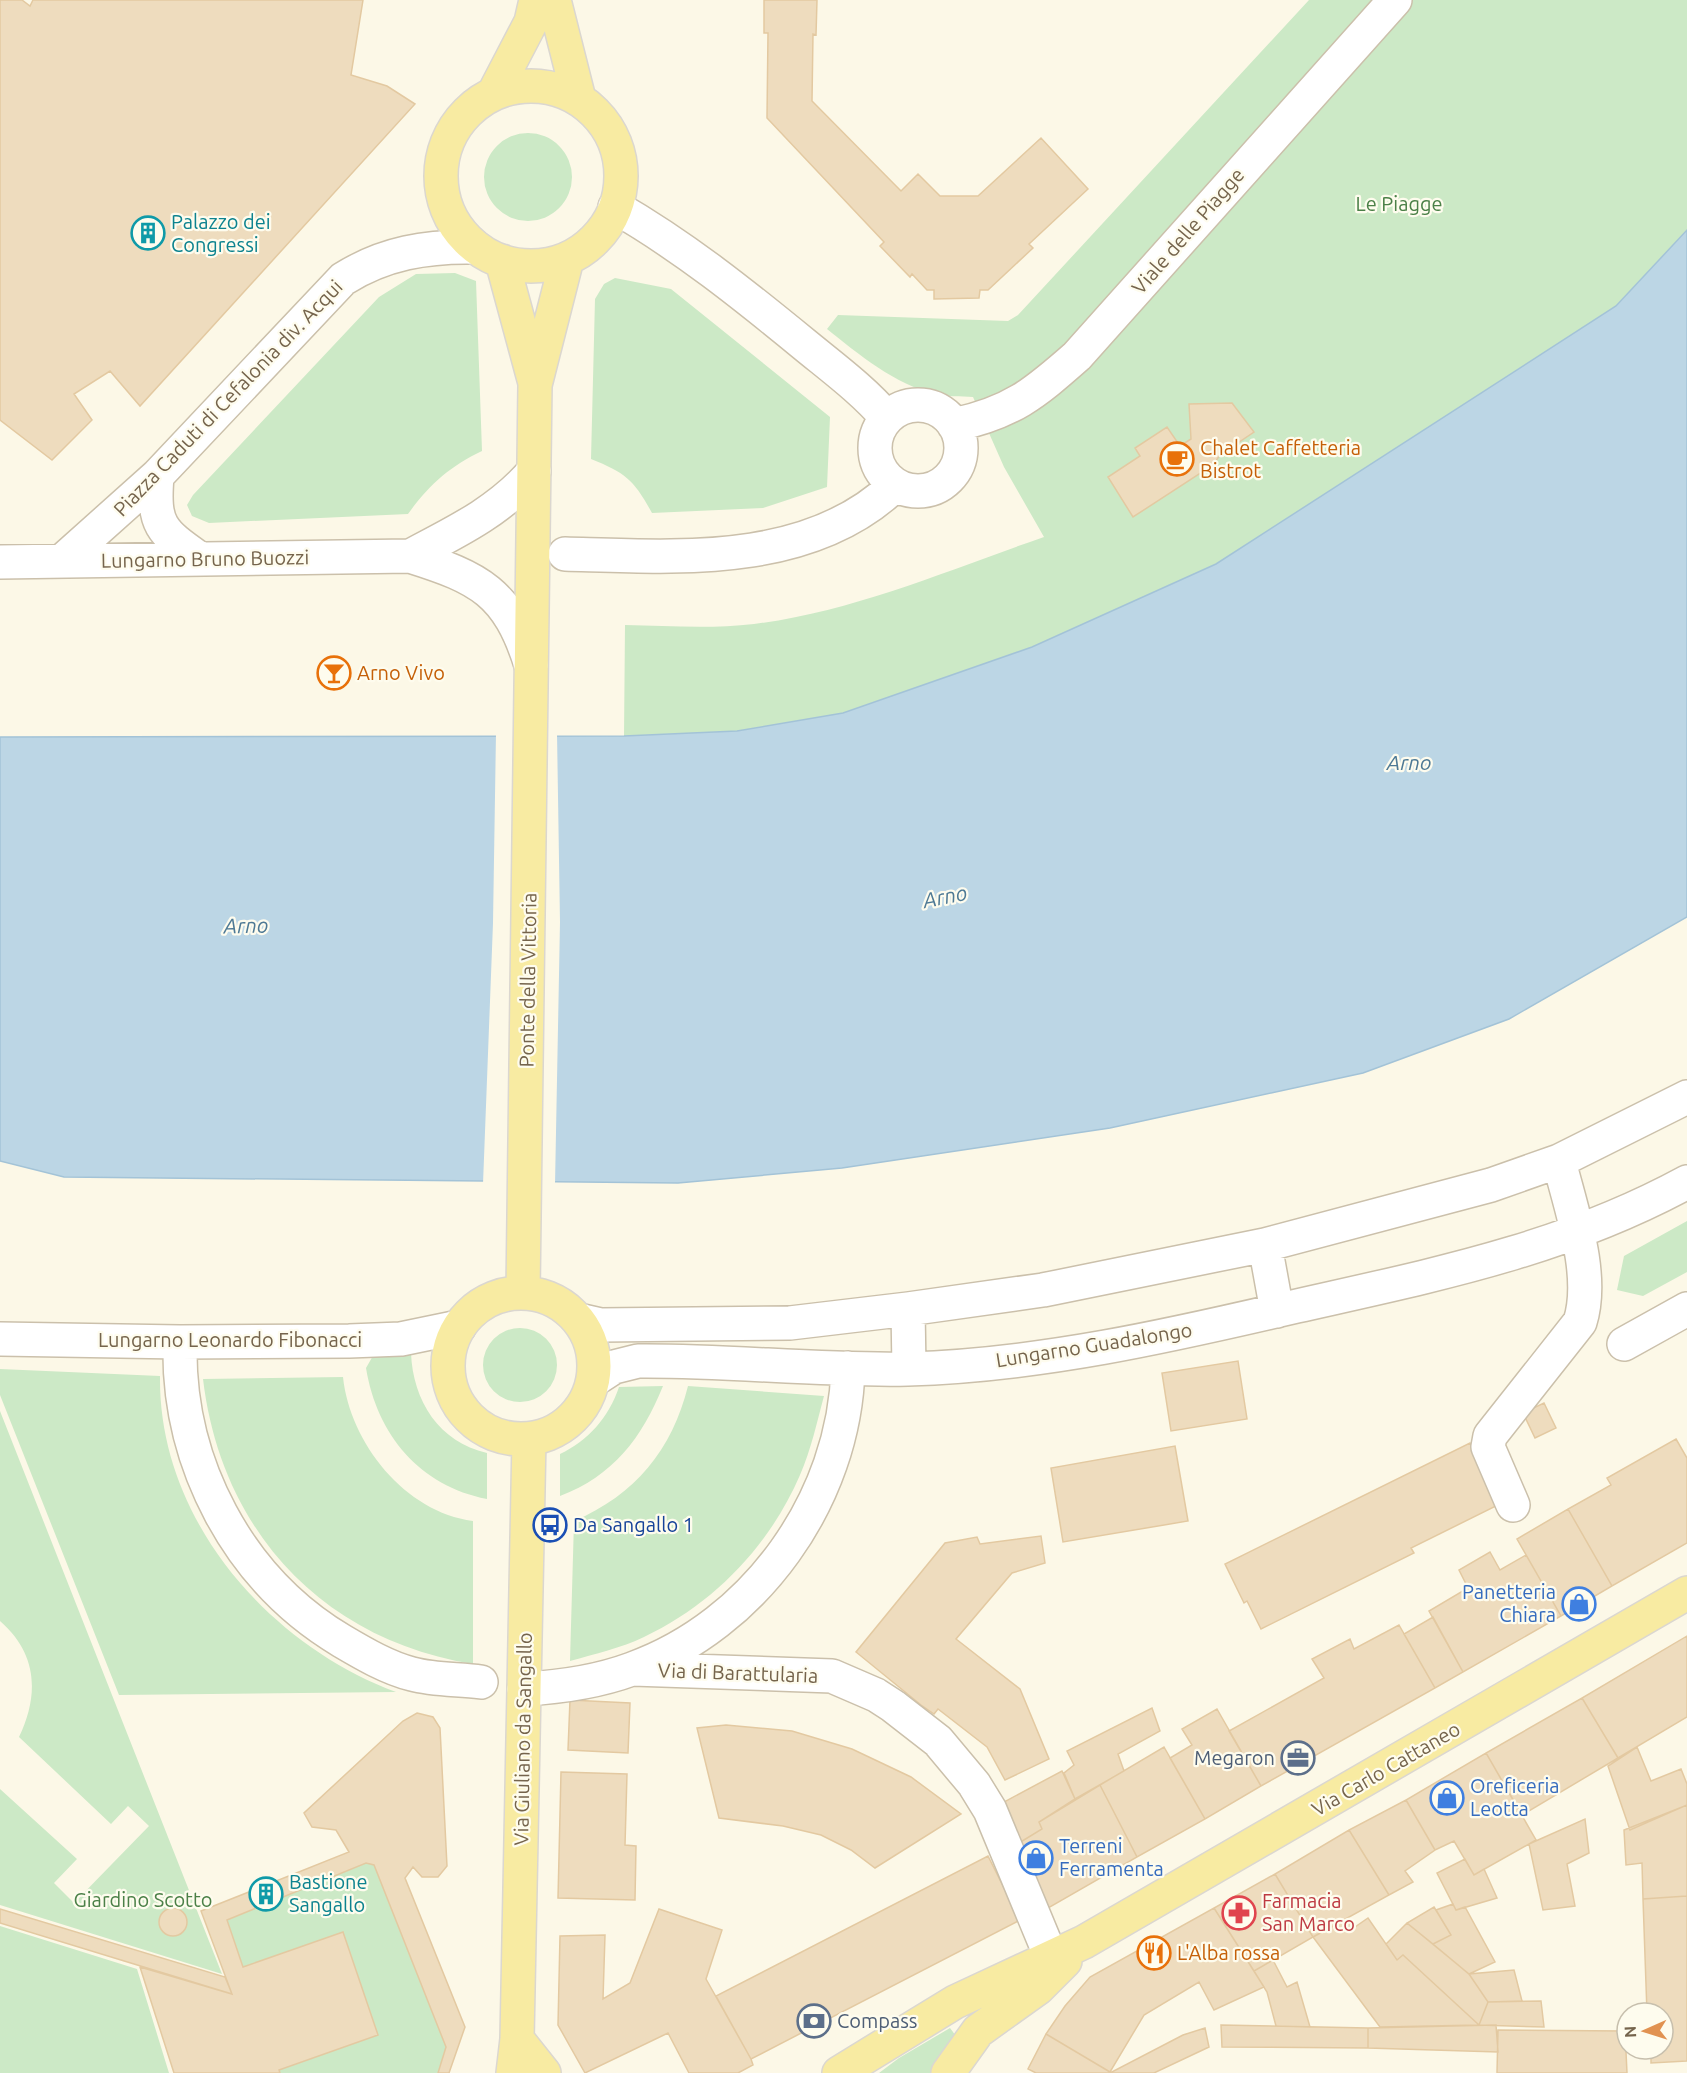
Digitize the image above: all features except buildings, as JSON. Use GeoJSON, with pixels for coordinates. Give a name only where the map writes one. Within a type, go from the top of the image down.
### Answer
{"type":"FeatureCollection","features":[{"type":"Feature","properties":{"kind":"main road"},"geometry":{"type":"LineString","coordinates":[[494,93],[531,22],[536,0]]}},
{"type":"Feature","properties":{"kind":"main road"},"geometry":{"type":"LineString","coordinates":[[554,0],[579,99]]}},
{"type":"Feature","properties":{"kind":"main road"},"geometry":{"type":"LineString","coordinates":[[539,86],[564,92],[579,99],[600,117],[614,141],[621,174],[615,207],[607,224],[591,243],[567,259],[532,266],[489,254],[457,227],[446,207],[441,185],[442,158],[459,121],[475,105],[494,93],[514,87],[539,86]]}},
{"type":"Feature","properties":{"kind":"main road"},"geometry":{"type":"LineString","coordinates":[[489,254],[535,385]]}},
{"type":"Feature","properties":{"kind":"main road"},"geometry":{"type":"LineString","coordinates":[[535,385],[567,259]]}},
{"type":"Feature","properties":{"kind":"main road","name":"Ponte della Vittoria"},"geometry":{"type":"LineString","coordinates":[[523,1292],[535,385]]}},
{"type":"Feature","properties":{"kind":"main road"},"geometry":{"type":"LineString","coordinates":[[523,1292],[550,1298],[579,1320],[592,1345],[594,1380],[585,1402],[571,1420],[551,1433],[529,1439],[504,1437],[488,1431],[467,1415],[457,1401],[451,1385],[448,1360],[459,1327],[470,1313],[492,1298],[523,1292]]}},
{"type":"Feature","properties":{"kind":"main road","name":"Via Giuliano da Sangallo"},"geometry":{"type":"LineString","coordinates":[[513,2073],[517,2038],[529,1439]]}},
{"type":"Feature","properties":{"kind":"main road","name":"Via Carlo Cattaneo"},"geometry":{"type":"LineString","coordinates":[[840,2073],[955,2002],[1084,1942],[1687,1593]]}},
{"type":"Feature","properties":{"kind":"main road","name":"Via Carlo Cattaneo"},"geometry":{"type":"LineString","coordinates":[[948,2073],[978,2031],[1038,1988],[1084,1942]]}},
{"type":"Feature","properties":{"kind":"main road"},"geometry":{"type":"LineString","coordinates":[[517,2038],[544,2073]]}},
{"type":"Feature","properties":{"kind":"street","name":"Viale delle Piagge"},"geometry":{"type":"LineString","coordinates":[[954,425],[1002,412],[1054,377],[1077,356],[1395,0]]}},
{"type":"Feature","properties":{"kind":"street"},"geometry":{"type":"LineString","coordinates":[[615,207],[668,238],[766,313],[860,391],[887,418]]}},
{"type":"Feature","properties":{"kind":"street","name":"Piazza Caduti di Cefalonia div. Acqui"},"geometry":{"type":"LineString","coordinates":[[62,561],[157,476],[343,279],[365,265],[388,256],[438,248],[489,254]]}},
{"type":"Feature","properties":{"kind":"street"},"geometry":{"type":"LineString","coordinates":[[922,405],[940,412],[954,425],[961,448],[959,461],[945,482],[921,491],[895,485],[885,477],[875,454],[877,435],[887,418],[909,406],[922,405]]}},
{"type":"Feature","properties":{"kind":"street","name":"Lungarno Bruno Buozzi"},"geometry":{"type":"LineString","coordinates":[[410,556],[486,515],[520,487],[534,471]]}},
{"type":"Feature","properties":{"kind":"street"},"geometry":{"type":"LineString","coordinates":[[157,476],[155,510],[160,524],[168,535],[200,559]]}},
{"type":"Feature","properties":{"kind":"street"},"geometry":{"type":"LineString","coordinates":[[565,554],[693,555],[732,552],[787,542],[854,517],[877,503],[895,485]]}},
{"type":"Feature","properties":{"kind":"street","name":"Lungarno Bruno Buozzi"},"geometry":{"type":"LineString","coordinates":[[0,562],[410,556],[469,578],[503,604],[516,624],[532,668]]}},
{"type":"Feature","properties":{"kind":"street"},"geometry":{"type":"LineString","coordinates":[[579,1320],[601,1325],[790,1323],[1043,1290],[1265,1245],[1491,1185],[1559,1161],[1687,1097]]}},
{"type":"Feature","properties":{"kind":"street"},"geometry":{"type":"LineString","coordinates":[[1513,1505],[1488,1447],[1490,1436],[1580,1322],[1585,1307],[1584,1275],[1577,1232],[1559,1161]]}},
{"type":"Feature","properties":{"kind":"street","name":"Lungarno Guadalongo"},"geometry":{"type":"LineString","coordinates":[[594,1380],[614,1367],[638,1361],[909,1369],[1079,1352],[1277,1311],[1521,1253],[1616,1216],[1687,1182]]}},
{"type":"Feature","properties":{"kind":"street"},"geometry":{"type":"LineString","coordinates":[[1265,1245],[1277,1311]]}},
{"type":"Feature","properties":{"kind":"street"},"geometry":{"type":"LineString","coordinates":[[908,1309],[909,1369]]}},
{"type":"Feature","properties":{"kind":"street"},"geometry":{"type":"LineString","coordinates":[[1624,1344],[1687,1309]]}},
{"type":"Feature","properties":{"kind":"street","name":"Lungarno Leonardo Fibonacci"},"geometry":{"type":"LineString","coordinates":[[0,1339],[180,1342],[401,1339],[459,1327]]}},
{"type":"Feature","properties":{"kind":"street"},"geometry":{"type":"LineString","coordinates":[[180,1342],[184,1412],[201,1471],[226,1525],[263,1576],[306,1617],[331,1635],[384,1664],[413,1674],[481,1682]]}},
{"type":"Feature","properties":{"kind":"street"},"geometry":{"type":"LineString","coordinates":[[524,1689],[564,1686],[633,1669],[682,1646],[733,1609],[762,1580],[794,1539],[824,1484],[843,1423],[848,1368]]}},
{"type":"Feature","properties":{"kind":"street","name":"Via di Barattularia"},"geometry":{"type":"LineString","coordinates":[[633,1669],[815,1674],[852,1684],[893,1706],[938,1741],[974,1784],[990,1810],[1052,1957]]}},
{"type":"Feature","properties":{"kind":"green space","name":"Le Piagge"},"geometry":{"type":"Polygon","coordinates":[[[1309,0],[1687,0],[1687,230],[1616,306],[1216,564],[1032,647],[843,713],[737,731],[624,736],[625,625],[722,626],[792,618],[828,610],[901,588],[1044,537],[1004,467],[973,397],[940,395],[906,384],[878,368],[827,329],[838,315],[1008,321],[1018,315],[1309,0]]]}},
{"type":"Feature","properties":{"kind":"green space"},"geometry":{"type":"Polygon","coordinates":[[[528,133],[553,140],[565,152],[572,177],[565,202],[553,214],[528,221],[503,214],[491,202],[484,177],[491,152],[503,140],[528,133]]]}},
{"type":"Feature","properties":{"kind":"green space"},"geometry":{"type":"Polygon","coordinates":[[[455,273],[476,281],[482,451],[441,477],[408,514],[209,523],[192,516],[187,505],[193,495],[379,297],[416,274],[455,273]]]}},
{"type":"Feature","properties":{"kind":"green space"},"geometry":{"type":"Polygon","coordinates":[[[615,278],[671,289],[830,417],[827,487],[763,508],[652,513],[628,479],[591,459],[595,299],[604,284],[615,278]]]}},
{"type":"Feature","properties":{"kind":"green space"},"geometry":{"type":"Polygon","coordinates":[[[1687,1221],[1687,1272],[1643,1296],[1617,1290],[1624,1256],[1687,1221]]]}},
{"type":"Feature","properties":{"kind":"green space"},"geometry":{"type":"Polygon","coordinates":[[[520,1328],[541,1334],[551,1344],[557,1365],[551,1386],[541,1396],[520,1402],[499,1396],[489,1386],[483,1365],[489,1344],[499,1334],[520,1328]]]}},
{"type":"Feature","properties":{"kind":"green space"},"geometry":{"type":"Polygon","coordinates":[[[411,1353],[417,1387],[432,1417],[455,1439],[470,1448],[487,1453],[487,1499],[463,1492],[422,1470],[391,1435],[380,1415],[366,1368],[374,1354],[411,1353]]]}},
{"type":"Feature","properties":{"kind":"green space"},"geometry":{"type":"Polygon","coordinates":[[[0,1369],[160,1376],[164,1428],[178,1479],[200,1526],[229,1569],[264,1608],[304,1642],[349,1670],[396,1692],[119,1695],[0,1395],[0,1369]]]}},
{"type":"Feature","properties":{"kind":"green space"},"geometry":{"type":"Polygon","coordinates":[[[343,1377],[348,1402],[357,1426],[369,1449],[385,1470],[404,1489],[425,1504],[448,1515],[473,1521],[473,1664],[419,1651],[370,1631],[326,1603],[288,1569],[257,1529],[232,1484],[214,1434],[203,1379],[343,1377]]]}},
{"type":"Feature","properties":{"kind":"green space"},"geometry":{"type":"Polygon","coordinates":[[[663,1386],[646,1422],[624,1453],[596,1478],[560,1496],[560,1454],[580,1442],[596,1427],[610,1408],[619,1387],[663,1386]]]}},
{"type":"Feature","properties":{"kind":"green space"},"geometry":{"type":"Polygon","coordinates":[[[688,1386],[824,1396],[811,1446],[800,1475],[788,1501],[756,1548],[737,1570],[694,1608],[644,1637],[617,1648],[570,1661],[574,1521],[615,1498],[648,1468],[672,1430],[688,1386]]]}},
{"type":"Feature","properties":{"kind":"green space","name":"Giardino Scotto"},"geometry":{"type":"Polygon","coordinates":[[[0,1411],[222,1974],[0,1905],[0,1789],[77,1859],[54,1883],[74,1903],[149,1826],[128,1806],[111,1824],[19,1737],[30,1706],[32,1691],[28,1661],[22,1647],[0,1621],[0,1411]]]}},
{"type":"Feature","properties":{"kind":"green space"},"geometry":{"type":"Polygon","coordinates":[[[366,1863],[374,1865],[446,2047],[438,2073],[280,2073],[279,2070],[378,2035],[343,1933],[243,1967],[227,1920],[366,1863]]]}},
{"type":"Feature","properties":{"kind":"green space"},"geometry":{"type":"Polygon","coordinates":[[[0,1926],[137,1969],[169,2073],[0,2073],[0,1926]]]}},
{"type":"Feature","properties":{"kind":"green space"},"geometry":{"type":"Polygon","coordinates":[[[950,2028],[956,2036],[932,2073],[879,2073],[899,2058],[950,2028]]]}},
{"type":"Feature","properties":{"kind":"water","name":"Arno"},"geometry":{"type":"Polygon","coordinates":[[[1687,230],[1687,917],[1509,1019],[1363,1073],[1110,1128],[842,1168],[678,1183],[64,1177],[0,1161],[0,737],[624,736],[737,731],[843,713],[1032,647],[1216,564],[1616,306],[1687,230]]]}},
{"type":"Feature","properties":{"kind":"pier"},"geometry":{"type":"Polygon","coordinates":[[[496,733],[557,733],[560,922],[555,1185],[483,1184],[493,923],[496,733]]]}},
{"type":"Feature","properties":{"kind":"place","name":"Palazzo dei Congressi"},"geometry":{"type":"Point","coordinates":[148,233]}},
{"type":"Feature","properties":{"kind":"place","name":"Chalet Caffetteria Bistrot"},"geometry":{"type":"Point","coordinates":[1177,459]}},
{"type":"Feature","properties":{"kind":"place","name":"Arno Vivo"},"geometry":{"type":"Point","coordinates":[334,673]}},
{"type":"Feature","properties":{"kind":"place","name":"Da Sangallo 1"},"geometry":{"type":"Point","coordinates":[550,1525]}},
{"type":"Feature","properties":{"kind":"place","name":"Panetteria Chiara"},"geometry":{"type":"Point","coordinates":[1579,1604]}},
{"type":"Feature","properties":{"kind":"place","name":"Megaron"},"geometry":{"type":"Point","coordinates":[1298,1758]}},
{"type":"Feature","properties":{"kind":"place","name":"Oreficeria Leotta"},"geometry":{"type":"Point","coordinates":[1447,1798]}},
{"type":"Feature","properties":{"kind":"place","name":"Terreni Ferramenta"},"geometry":{"type":"Point","coordinates":[1036,1858]}},
{"type":"Feature","properties":{"kind":"place","name":"Bastione Sangallo"},"geometry":{"type":"Point","coordinates":[266,1894]}},
{"type":"Feature","properties":{"kind":"place","name":"Farmacia San Marco"},"geometry":{"type":"Point","coordinates":[1239,1913]}},
{"type":"Feature","properties":{"kind":"place","name":"L'Alba rossa"},"geometry":{"type":"Point","coordinates":[1154,1953]}},
{"type":"Feature","properties":{"kind":"place","name":"Compass"},"geometry":{"type":"Point","coordinates":[814,2021]}}]}
